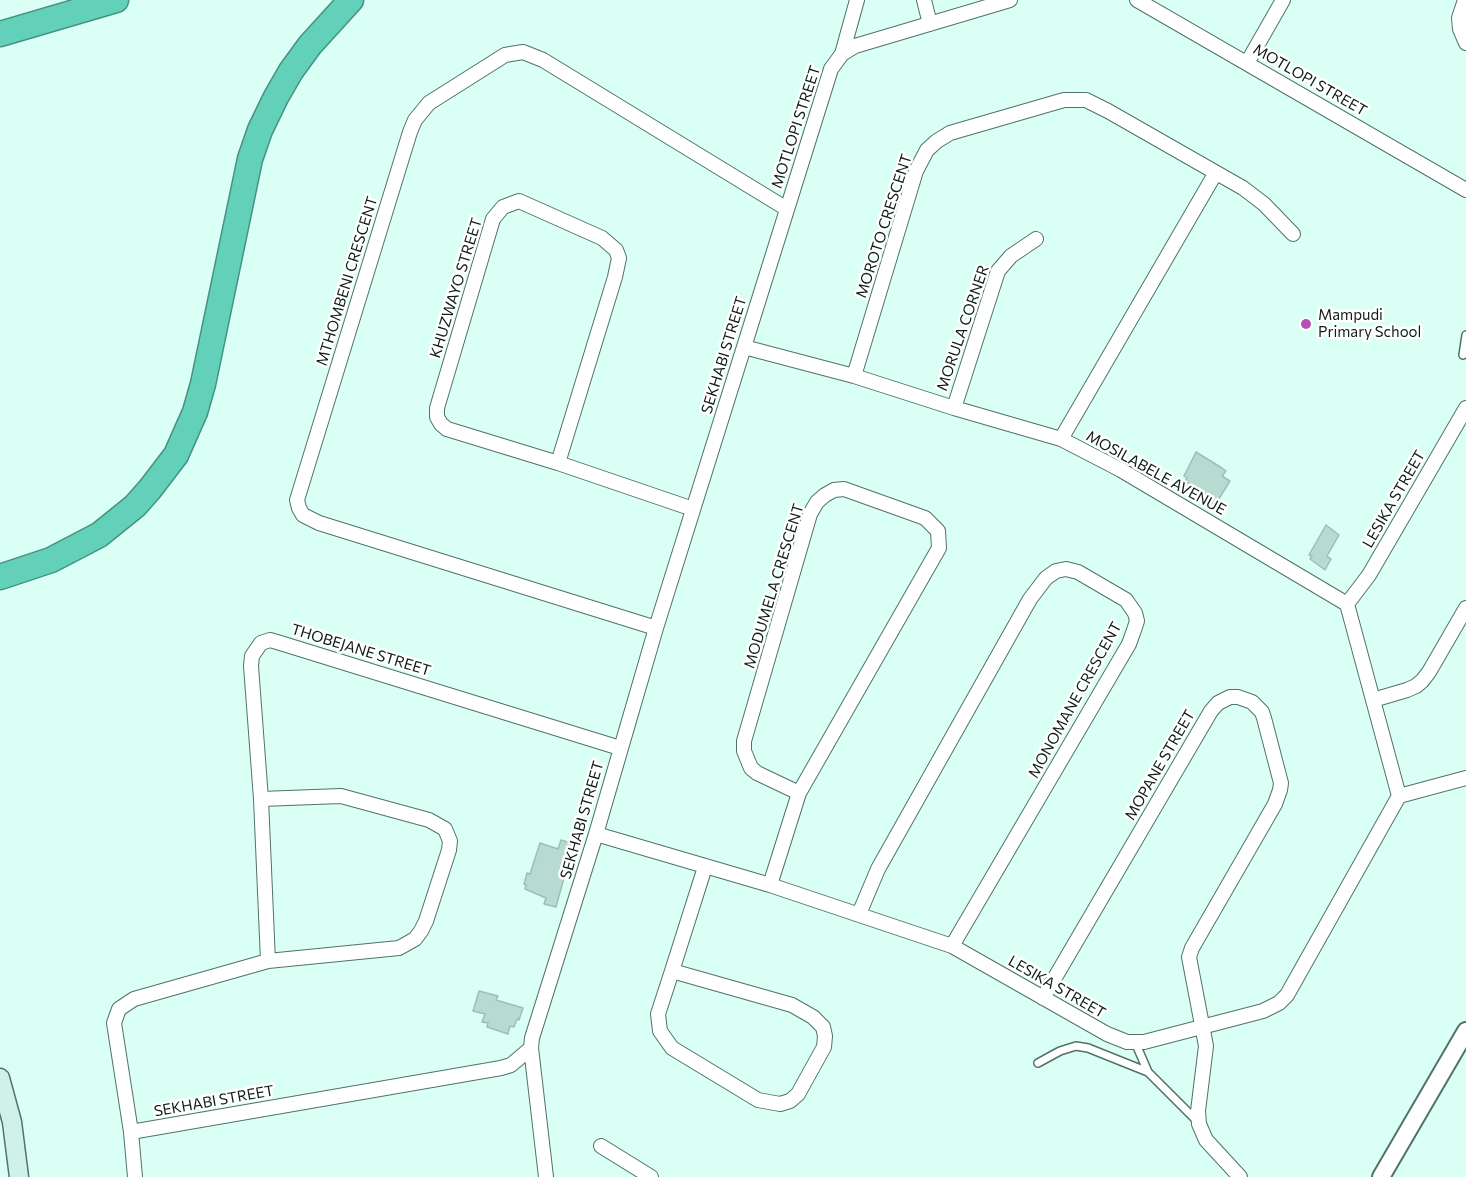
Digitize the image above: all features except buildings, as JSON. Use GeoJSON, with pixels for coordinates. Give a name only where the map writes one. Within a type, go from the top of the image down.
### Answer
{"type":"FeatureCollection","features":[{"type":"Feature","properties":{"kind":"highway"},"geometry":{"type":"LineString","coordinates":[[0,34],[116,0]]}},
{"type":"Feature","properties":{"kind":"highway"},"geometry":{"type":"LineString","coordinates":[[0,577],[51,560],[99,536],[135,506],[176,455],[195,412],[203,384],[250,159],[260,130],[291,71],[310,45],[351,0]]}},
{"type":"Feature","properties":{"kind":"main road"},"geometry":{"type":"LineString","coordinates":[[0,1078],[12,1122],[19,1177]]}},
{"type":"Feature","properties":{"kind":"street","name":"MOTLOPI STREET"},"geometry":{"type":"LineString","coordinates":[[788,209],[826,79],[842,54],[857,0]]}},
{"type":"Feature","properties":{"kind":"street"},"geometry":{"type":"LineString","coordinates":[[924,0],[930,24]]}},
{"type":"Feature","properties":{"kind":"street"},"geometry":{"type":"LineString","coordinates":[[842,54],[855,46],[1010,0]]}},
{"type":"Feature","properties":{"kind":"street"},"geometry":{"type":"LineString","coordinates":[[1247,63],[1283,0]]}},
{"type":"Feature","properties":{"kind":"street"},"geometry":{"type":"LineString","coordinates":[[1465,0],[1461,6],[1459,18],[1460,29],[1466,43]]}},
{"type":"Feature","properties":{"kind":"street","name":"MOTLOPI STREET"},"geometry":{"type":"LineString","coordinates":[[1142,1],[1466,190]]}},
{"type":"Feature","properties":{"kind":"street","name":"MTHOMBENI CRESCENT"},"geometry":{"type":"LineString","coordinates":[[656,628],[319,523],[303,515],[299,508],[297,500],[410,132],[415,120],[429,103],[505,55],[524,52],[543,60],[788,209]]}},
{"type":"Feature","properties":{"kind":"street","name":"MOROTO CRESCENT"},"geometry":{"type":"LineString","coordinates":[[854,376],[916,171],[927,150],[950,133],[1052,103],[1075,99],[1086,100],[1254,196],[1293,234]]}},
{"type":"Feature","properties":{"kind":"street"},"geometry":{"type":"LineString","coordinates":[[1061,439],[1215,174]]}},
{"type":"Feature","properties":{"kind":"street","name":"KHUZWAYO STREET"},"geometry":{"type":"LineString","coordinates":[[558,463],[619,258],[616,250],[602,238],[519,201],[502,207],[493,219],[437,408],[437,417],[447,429],[558,463],[693,509]]}},
{"type":"Feature","properties":{"kind":"street","name":"SEKHABI STREET"},"geometry":{"type":"LineString","coordinates":[[131,1132],[501,1068],[511,1065],[531,1048],[532,1038],[596,834],[656,628],[788,209]]}},
{"type":"Feature","properties":{"kind":"street","name":"MORULA CORNER"},"geometry":{"type":"LineString","coordinates":[[954,408],[998,271],[1011,255],[1036,239]]}},
{"type":"Feature","properties":{"kind":"street","name":"MOSILABELE AVENUE"},"geometry":{"type":"LineString","coordinates":[[744,347],[854,376],[1061,439],[1121,470],[1347,604]]}},
{"type":"Feature","properties":{"kind":"street","name":"LESIKA STREET"},"geometry":{"type":"LineString","coordinates":[[1347,604],[1369,575],[1466,408]]}},
{"type":"Feature","properties":{"kind":"street","name":"MODUMELA CRESCENT"},"geometry":{"type":"LineString","coordinates":[[770,885],[799,793],[939,548],[938,531],[925,518],[844,489],[834,490],[825,495],[817,502],[810,514],[744,741],[744,752],[751,768],[799,793]]}},
{"type":"Feature","properties":{"kind":"street","name":"MONOMANE CRESCENT"},"geometry":{"type":"LineString","coordinates":[[859,914],[878,869],[1030,599],[1046,578],[1056,572],[1066,569],[1078,572],[1126,600],[1135,613],[1137,621],[1134,630],[1123,654],[952,946]]}},
{"type":"Feature","properties":{"kind":"street"},"geometry":{"type":"LineString","coordinates":[[1347,604],[1399,796],[1466,778]]}},
{"type":"Feature","properties":{"kind":"street"},"geometry":{"type":"LineString","coordinates":[[1373,700],[1407,690],[1422,681],[1466,608]]}},
{"type":"Feature","properties":{"kind":"street","name":"THOBEJANE STREET"},"geometry":{"type":"LineString","coordinates":[[268,961],[261,798],[251,666],[255,649],[261,643],[270,640],[620,748]]}},
{"type":"Feature","properties":{"kind":"street","name":"MOPANE STREET"},"geometry":{"type":"LineString","coordinates":[[1043,998],[1211,711],[1224,699],[1238,697],[1252,702],[1262,712],[1281,783],[1275,804],[1189,957],[1206,1057],[1198,1111],[1199,1124]]}},
{"type":"Feature","properties":{"kind":"street"},"geometry":{"type":"LineString","coordinates":[[135,1177],[131,1132],[114,1023],[119,1009],[134,999],[268,961],[390,950],[407,945],[422,931],[426,921],[449,850],[450,841],[445,829],[438,824],[340,796],[261,798]]}},
{"type":"Feature","properties":{"kind":"street","name":"LESIKA STREET"},"geometry":{"type":"LineString","coordinates":[[596,834],[770,885],[952,946],[1107,1034],[1127,1042],[1144,1042],[1263,1011],[1279,1003],[1287,995],[1399,796]]}},
{"type":"Feature","properties":{"kind":"street"},"geometry":{"type":"LineString","coordinates":[[672,971],[792,1005],[813,1017],[823,1027],[824,1047],[798,1094],[790,1101],[780,1104],[758,1100],[672,1048],[660,1032],[658,1014],[705,867]]}},
{"type":"Feature","properties":{"kind":"street"},"geometry":{"type":"LineString","coordinates":[[1381,1177],[1466,1031]]}},
{"type":"Feature","properties":{"kind":"street"},"geometry":{"type":"LineString","coordinates":[[531,1048],[546,1177]]}},
{"type":"Feature","properties":{"kind":"street"},"geometry":{"type":"LineString","coordinates":[[1199,1124],[1206,1140],[1240,1177]]}},
{"type":"Feature","properties":{"kind":"street"},"geometry":{"type":"LineString","coordinates":[[601,1146],[651,1177]]}},
{"type":"Feature","properties":{"kind":"lane"},"geometry":{"type":"LineString","coordinates":[[1463,355],[1466,335]]}},
{"type":"Feature","properties":{"kind":"lane"},"geometry":{"type":"LineString","coordinates":[[1134,1042],[1148,1072],[1199,1124]]}},
{"type":"Feature","properties":{"kind":"lane"},"geometry":{"type":"LineString","coordinates":[[1038,1063],[1060,1051],[1076,1046],[1088,1048],[1148,1072]]}},
{"type":"Feature","properties":{"kind":"place","name":"Mampudi Primary School"},"geometry":{"type":"Point","coordinates":[1306,324]}}]}
